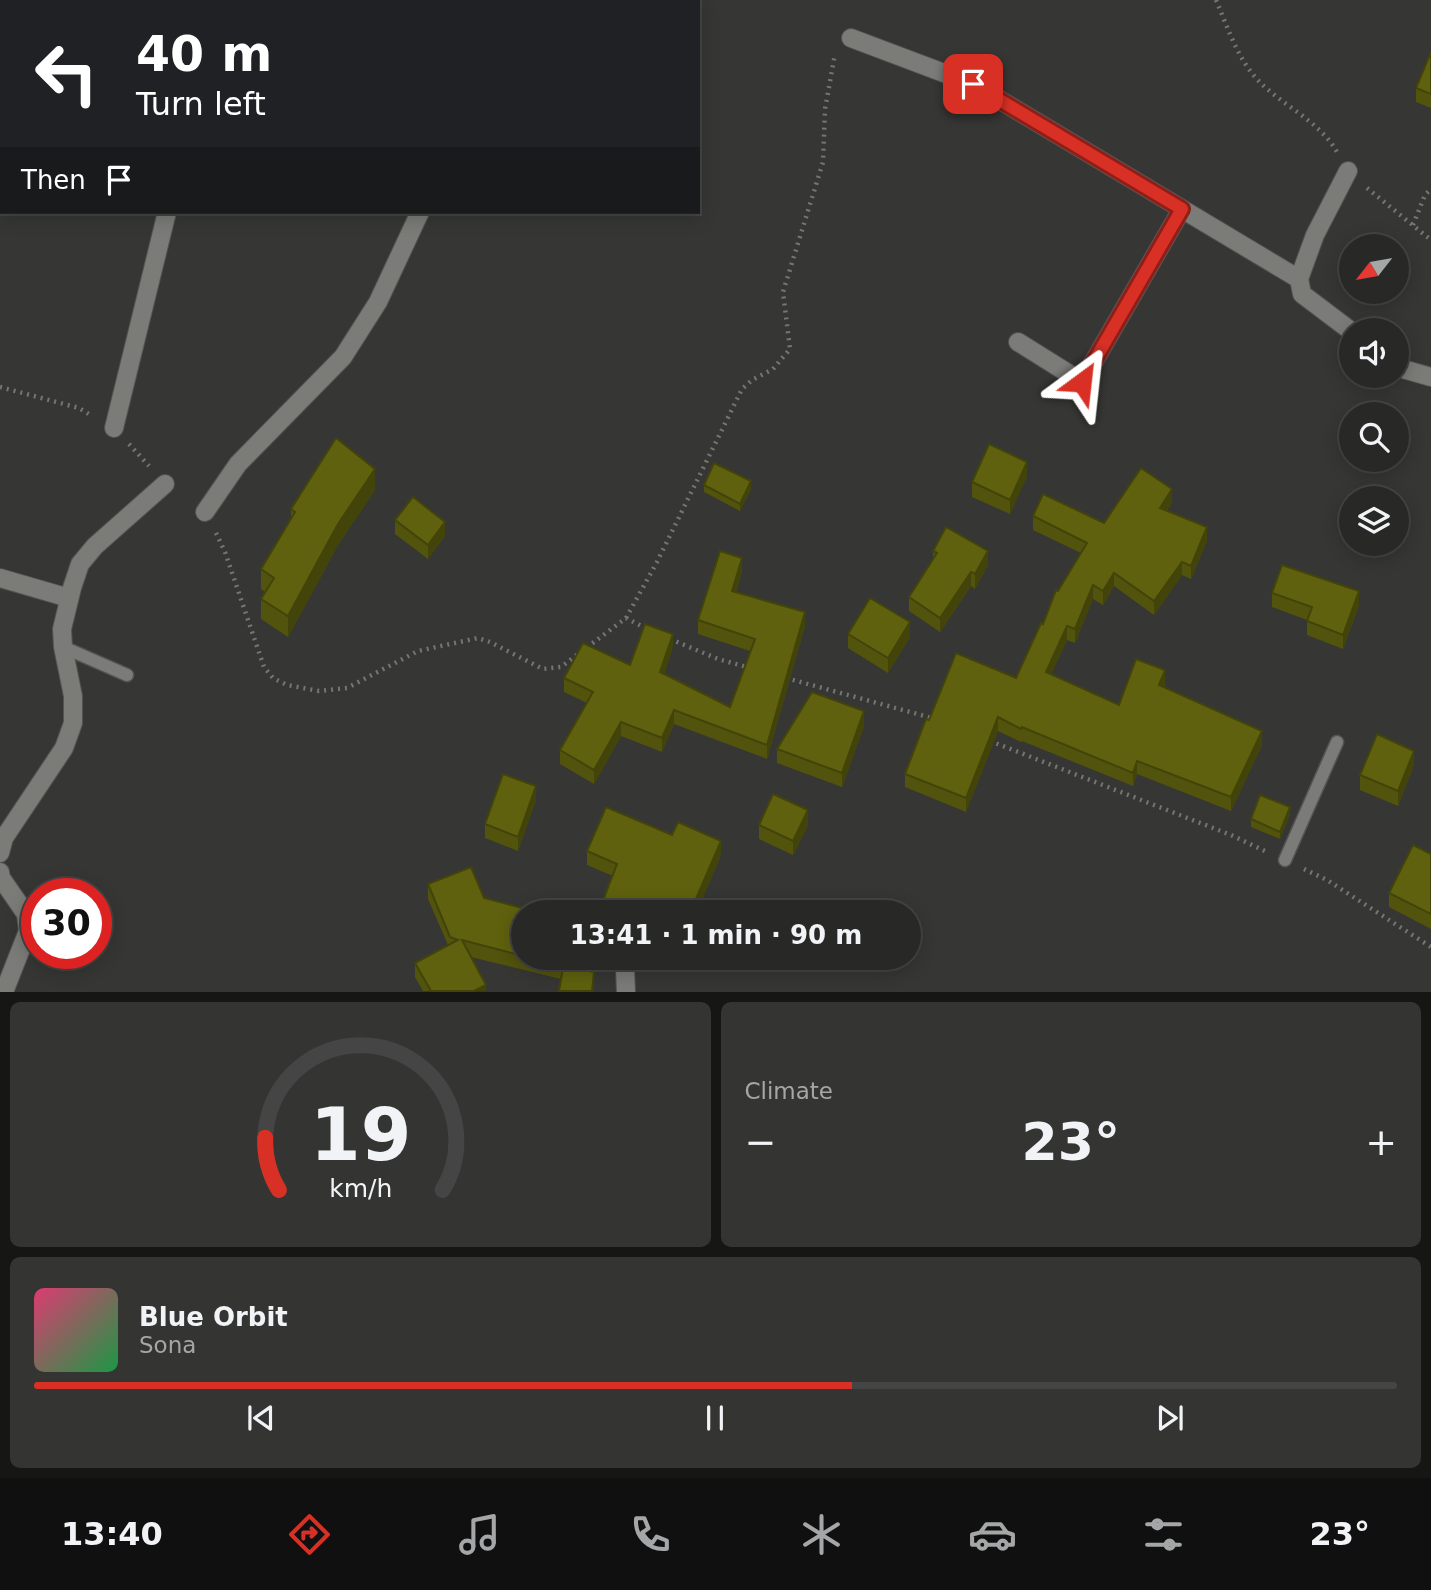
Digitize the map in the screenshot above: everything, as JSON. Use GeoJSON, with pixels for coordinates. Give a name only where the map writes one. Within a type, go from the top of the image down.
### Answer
{"type":"FeatureCollection","features":[{"type":"Feature","properties":{"kind":"street"},"geometry":{"type":"LineString","coordinates":[[851,38],[973,84],[1299,279]]}},
{"type":"Feature","properties":{"kind":"street"},"geometry":{"type":"LineString","coordinates":[[1339,322],[1303,294],[1299,279],[1315,235],[1348,171]]}},
{"type":"Feature","properties":{"kind":"street"},"geometry":{"type":"LineString","coordinates":[[1018,342],[1082,382],[1182,209]]}},
{"type":"Feature","properties":{"kind":"street"},"geometry":{"type":"LineString","coordinates":[[114,428],[167,214]]}},
{"type":"Feature","properties":{"kind":"street"},"geometry":{"type":"LineString","coordinates":[[205,512],[238,464],[343,357],[378,302],[419,214]]}},
{"type":"Feature","properties":{"kind":"street"},"geometry":{"type":"LineString","coordinates":[[1409,371],[1431,377]]}},
{"type":"Feature","properties":{"kind":"street"},"geometry":{"type":"LineString","coordinates":[[0,853],[4,838],[64,748],[73,723],[73,696],[62,647],[62,629],[80,564],[95,546],[165,484]]}},
{"type":"Feature","properties":{"kind":"street"},"geometry":{"type":"LineString","coordinates":[[0,578],[69,598]]}},
{"type":"Feature","properties":{"kind":"street"},"geometry":{"type":"LineString","coordinates":[[0,872],[1,878],[26,914],[28,930],[4,992]]}},
{"type":"Feature","properties":{"kind":"street"},"geometry":{"type":"LineString","coordinates":[[625,970],[626,992]]}},
{"type":"Feature","properties":{"kind":"lane"},"geometry":{"type":"LineString","coordinates":[[62,647],[127,675]]}},
{"type":"Feature","properties":{"kind":"lane"},"geometry":{"type":"LineString","coordinates":[[1285,860],[1337,742]]}},
{"type":"Feature","properties":{"kind":"path"},"geometry":{"type":"LineString","coordinates":[[1216,0],[1235,44],[1256,78],[1316,127],[1334,147],[1348,171],[1431,240]]}},
{"type":"Feature","properties":{"kind":"path"},"geometry":{"type":"LineString","coordinates":[[205,512],[225,552],[264,667],[273,678],[287,685],[318,691],[347,688],[418,651],[478,638],[543,669],[561,667],[626,618],[657,562],[742,389],[752,380],[773,369],[790,349],[783,292],[823,162],[825,109],[836,51],[851,38]]}},
{"type":"Feature","properties":{"kind":"path"},"geometry":{"type":"LineString","coordinates":[[1413,225],[1425,195],[1431,189]]}},
{"type":"Feature","properties":{"kind":"path"},"geometry":{"type":"LineString","coordinates":[[626,618],[652,632]]}},
{"type":"Feature","properties":{"kind":"path"},"geometry":{"type":"LineString","coordinates":[[663,636],[718,659],[756,670]]}},
{"type":"Feature","properties":{"kind":"path"},"geometry":{"type":"LineString","coordinates":[[781,677],[918,712],[943,722]]}},
{"type":"Feature","properties":{"kind":"path"},"geometry":{"type":"LineString","coordinates":[[980,737],[1231,835],[1285,860],[1326,880],[1431,947]]}},
{"type":"Feature","properties":{"kind":"building"},"geometry":{"type":"Polygon","coordinates":[[[1431,52],[1431,94],[1416,88],[1431,52]]]}},
{"type":"Feature","properties":{"kind":"building"},"geometry":{"type":"Polygon","coordinates":[[[336,438],[375,469],[338,524],[288,616],[261,599],[274,578],[261,569],[295,512],[291,509],[336,438]]]}},
{"type":"Feature","properties":{"kind":"building"},"geometry":{"type":"Polygon","coordinates":[[[989,444],[1027,462],[1010,500],[972,482],[989,444]]]}},
{"type":"Feature","properties":{"kind":"building"},"geometry":{"type":"Polygon","coordinates":[[[714,463],[751,481],[740,504],[704,485],[714,463]]]}},
{"type":"Feature","properties":{"kind":"building"},"geometry":{"type":"Polygon","coordinates":[[[1141,468],[1172,489],[1160,508],[1207,527],[1191,566],[1182,562],[1154,601],[1114,573],[1103,591],[1093,585],[1075,629],[1067,626],[1046,672],[1119,705],[1136,659],[1165,670],[1159,685],[1262,731],[1231,797],[1137,761],[1133,773],[1022,727],[1021,729],[998,717],[966,798],[905,774],[956,653],[1016,678],[1041,623],[1043,624],[1056,590],[1058,591],[1087,543],[1033,516],[1043,494],[1104,523],[1141,468]]]}},
{"type":"Feature","properties":{"kind":"building"},"geometry":{"type":"Polygon","coordinates":[[[413,497],[445,522],[428,545],[395,520],[413,497]]]}},
{"type":"Feature","properties":{"kind":"building"},"geometry":{"type":"Polygon","coordinates":[[[946,527],[988,551],[975,574],[971,572],[940,618],[909,597],[937,553],[933,551],[946,527]]]}},
{"type":"Feature","properties":{"kind":"building"},"geometry":{"type":"Polygon","coordinates":[[[720,551],[742,558],[732,591],[805,612],[767,745],[674,710],[662,738],[621,722],[594,770],[560,750],[593,692],[564,678],[583,643],[630,665],[645,624],[673,634],[660,672],[730,707],[755,639],[698,620],[720,551]]]}},
{"type":"Feature","properties":{"kind":"building"},"geometry":{"type":"Polygon","coordinates":[[[1282,565],[1359,591],[1343,635],[1307,621],[1312,607],[1272,593],[1282,565]]]}},
{"type":"Feature","properties":{"kind":"building"},"geometry":{"type":"Polygon","coordinates":[[[870,598],[910,622],[888,658],[848,634],[870,598]]]}},
{"type":"Feature","properties":{"kind":"building"},"geometry":{"type":"Polygon","coordinates":[[[812,692],[864,711],[842,773],[777,749],[812,692]]]}},
{"type":"Feature","properties":{"kind":"building"},"geometry":{"type":"Polygon","coordinates":[[[1377,734],[1414,751],[1398,791],[1360,775],[1377,734]]]}},
{"type":"Feature","properties":{"kind":"building"},"geometry":{"type":"Polygon","coordinates":[[[503,774],[536,786],[518,837],[485,824],[503,774]]]}},
{"type":"Feature","properties":{"kind":"building"},"geometry":{"type":"Polygon","coordinates":[[[773,794],[808,810],[793,841],[759,825],[773,794]]]}},
{"type":"Feature","properties":{"kind":"building"},"geometry":{"type":"Polygon","coordinates":[[[1260,795],[1290,807],[1280,832],[1251,819],[1260,795]]]}},
{"type":"Feature","properties":{"kind":"building"},"geometry":{"type":"Polygon","coordinates":[[[606,807],[672,835],[678,822],[721,841],[695,900],[603,900],[617,864],[587,851],[606,807]]]}},
{"type":"Feature","properties":{"kind":"building"},"geometry":{"type":"Polygon","coordinates":[[[1413,845],[1431,854],[1431,914],[1389,893],[1413,845]]]}},
{"type":"Feature","properties":{"kind":"building"},"geometry":{"type":"Polygon","coordinates":[[[471,867],[484,898],[511,905],[511,953],[462,940],[486,985],[474,991],[431,991],[415,963],[458,940],[450,937],[428,884],[471,867]]]}},
{"type":"Feature","properties":{"kind":"building"},"geometry":{"type":"Polygon","coordinates":[[[562,970],[594,972],[592,991],[559,991],[562,970]]]}},
{"type":"Feature","properties":{"kind":"route"},"geometry":{"type":"LineString","coordinates":[[973,84],[1182,209],[1082,382]]}}]}
